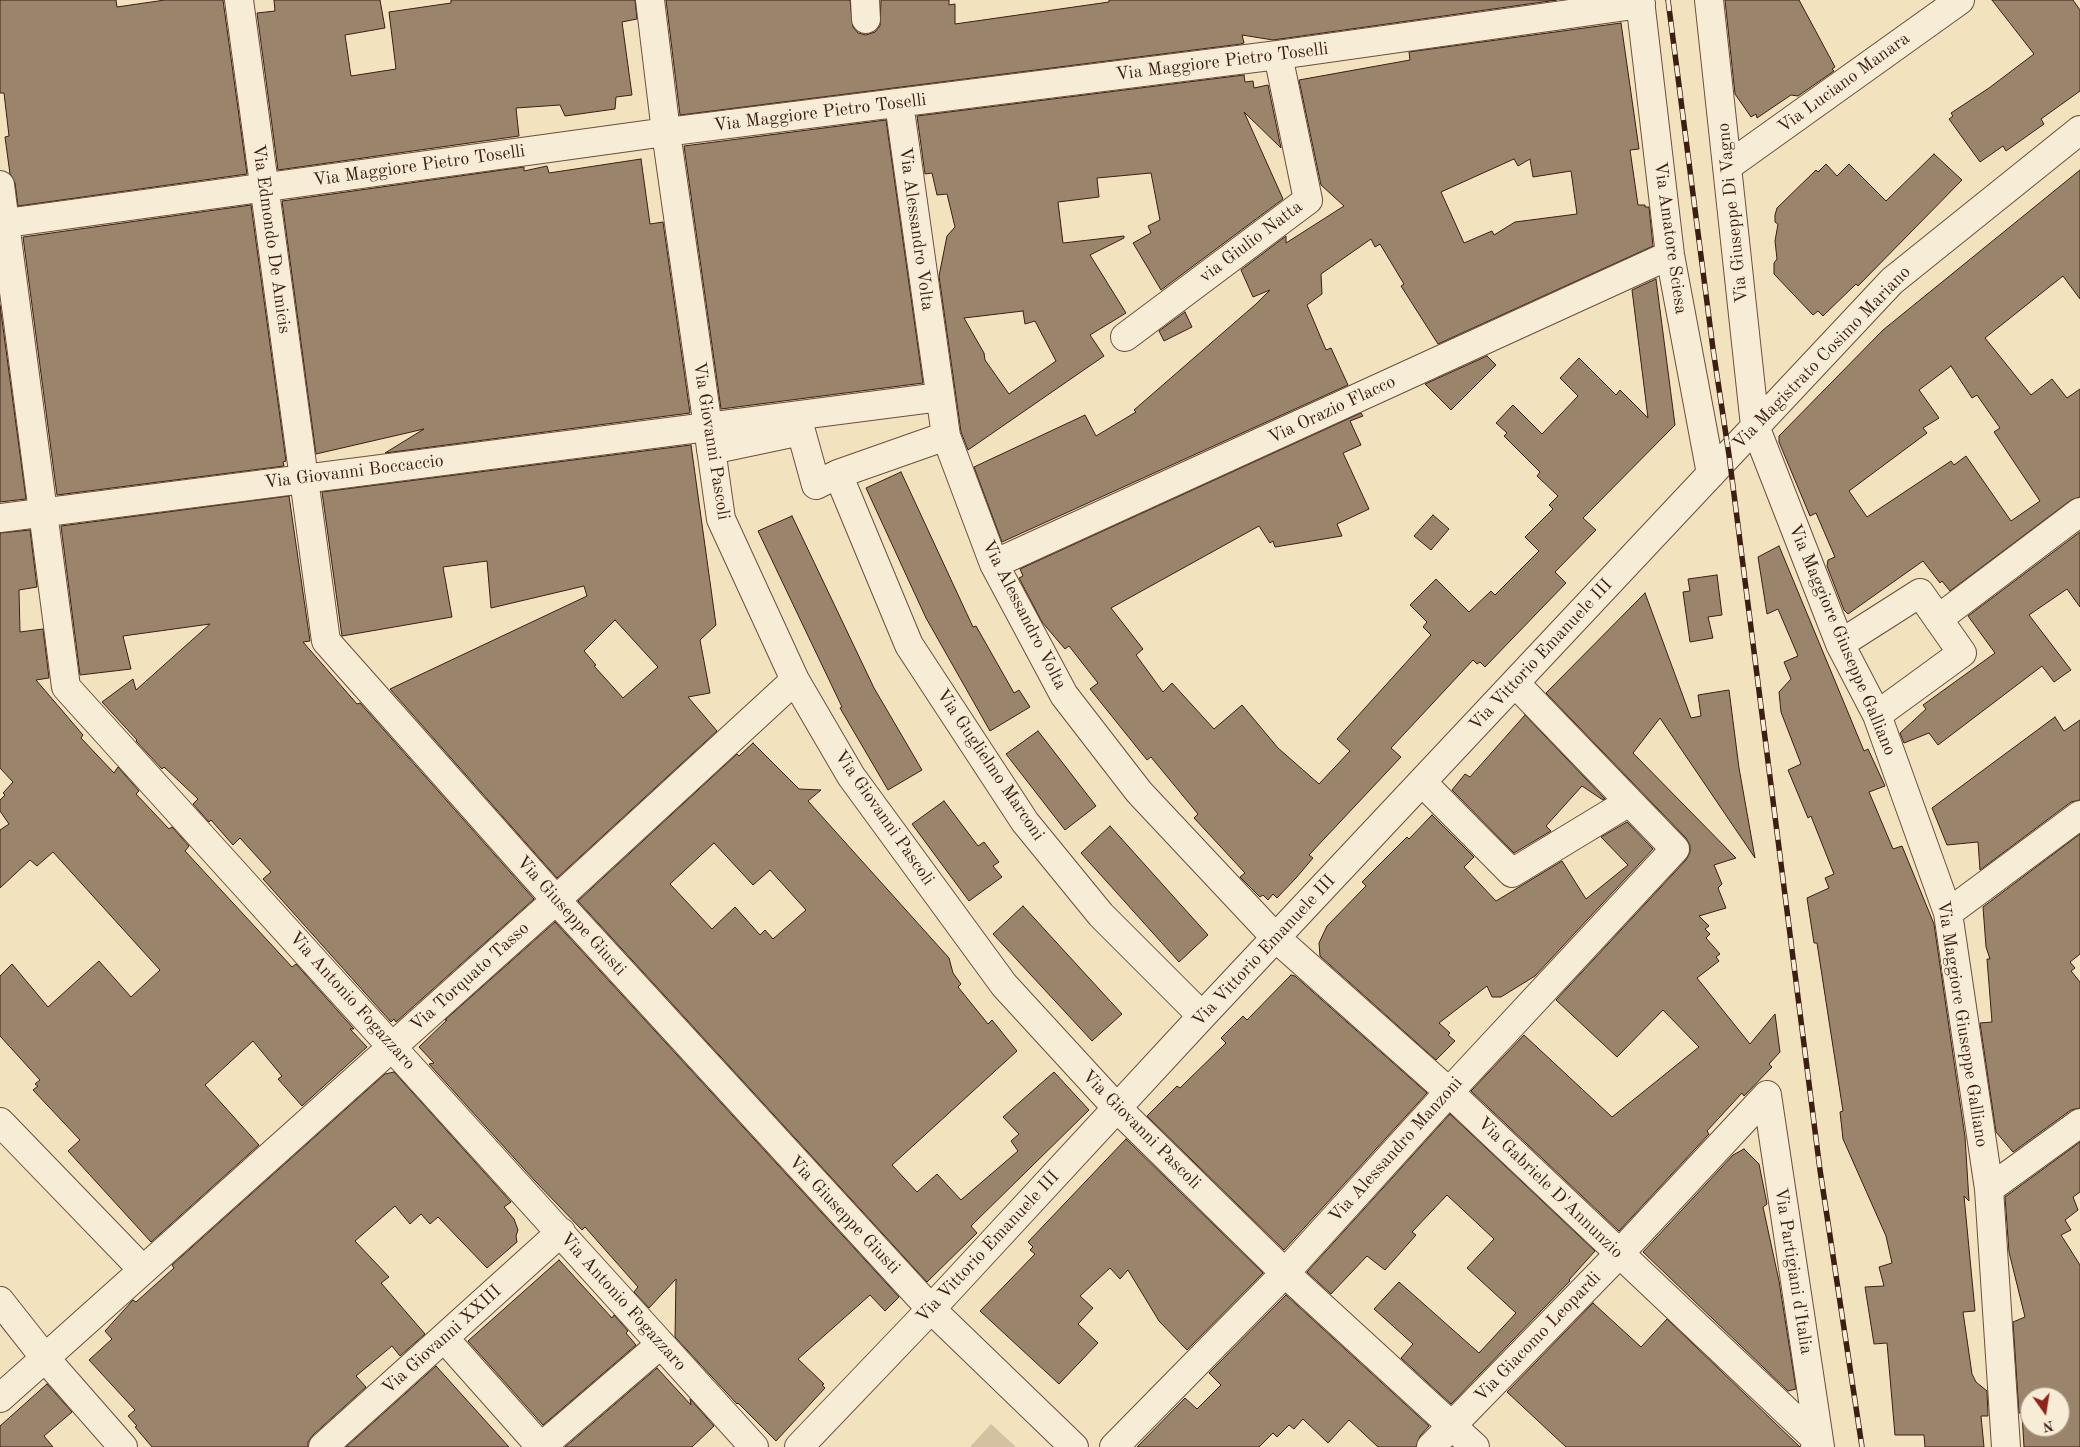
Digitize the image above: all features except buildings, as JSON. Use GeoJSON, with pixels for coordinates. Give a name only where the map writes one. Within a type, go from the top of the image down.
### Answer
{"type":"FeatureCollection","features":[{"type":"Feature","properties":{"kind":"street","name":"Via Edmondo De Amicis"},"geometry":{"type":"LineString","coordinates":[[239,0],[263,188],[304,478]]}},
{"type":"Feature","properties":{"kind":"street","name":"Via Giovanni Pascoli"},"geometry":{"type":"LineString","coordinates":[[650,0],[666,132],[721,519],[795,680],[851,776],[1004,985],[1117,1108],[1285,1273],[1475,1447]]}},
{"type":"Feature","properties":{"kind":"street","name":"Via Giuseppe Di Vagno"},"geometry":{"type":"LineString","coordinates":[[1709,0],[1755,426]]}},
{"type":"Feature","properties":{"kind":"street","name":"Via Luciano Manara"},"geometry":{"type":"LineString","coordinates":[[1728,166],[1960,0]]}},
{"type":"Feature","properties":{"kind":"street","name":"Via Maggiore Pietro Toselli"},"geometry":{"type":"LineString","coordinates":[[2,223],[666,132],[1278,56],[1641,2]]}},
{"type":"Feature","properties":{"kind":"street","name":"Via Amatore Sciesa"},"geometry":{"type":"LineString","coordinates":[[1641,2],[1670,256],[1720,464]]}},
{"type":"Feature","properties":{"kind":"street","name":"via Giulio Natta"},"geometry":{"type":"LineString","coordinates":[[1124,337],[1308,200],[1278,56]]}},
{"type":"Feature","properties":{"kind":"street","name":"Via Alessandro Volta"},"geometry":{"type":"LineString","coordinates":[[899,103],[946,436],[994,564],[1064,695],[1139,792],[1276,938]]}},
{"type":"Feature","properties":{"kind":"street","name":"Via Magistrato Cosimo Mariano"},"geometry":{"type":"LineString","coordinates":[[1720,464],[1892,281],[2080,130]]}},
{"type":"Feature","properties":{"kind":"street","name":"Via Antonio Fogazzaro"},"geometry":{"type":"LineString","coordinates":[[0,185],[2,223],[44,512],[66,687],[754,1447]]}},
{"type":"Feature","properties":{"kind":"street","name":"Via Orazio Flacco"},"geometry":{"type":"LineString","coordinates":[[994,564],[1670,256]]}},
{"type":"Feature","properties":{"kind":"street"},"geometry":{"type":"LineString","coordinates":[[709,438],[940,397]]}},
{"type":"Feature","properties":{"kind":"street","name":"Via Maggiore Giuseppe Galliano"},"geometry":{"type":"LineString","coordinates":[[1755,426],[1840,644],[1876,715],[1948,913],[1989,1189],[2006,1447]]}},
{"type":"Feature","properties":{"kind":"street"},"geometry":{"type":"LineString","coordinates":[[709,438],[801,431],[816,485],[838,474],[946,436]]}},
{"type":"Feature","properties":{"kind":"street","name":"Via Giovanni Boccaccio"},"geometry":{"type":"LineString","coordinates":[[0,518],[304,478],[709,438]]}},
{"type":"Feature","properties":{"kind":"street","name":"Via Vittorio Emanuele III"},"geometry":{"type":"LineString","coordinates":[[799,1447],[931,1309],[1202,1016],[1720,464]]}},
{"type":"Feature","properties":{"kind":"street","name":"Via Guglielmo Marconi"},"geometry":{"type":"LineString","coordinates":[[838,474],[909,645],[1020,814],[1101,914],[1202,1016]]}},
{"type":"Feature","properties":{"kind":"street","name":"Via Giuseppe Giusti"},"geometry":{"type":"LineString","coordinates":[[304,478],[326,641],[556,900],[931,1309],[1074,1447]]}},
{"type":"Feature","properties":{"kind":"street"},"geometry":{"type":"LineString","coordinates":[[1938,619],[2080,512]]}},
{"type":"Feature","properties":{"kind":"street"},"geometry":{"type":"LineString","coordinates":[[1840,644],[1920,594],[1962,654],[1876,715]]}},
{"type":"Feature","properties":{"kind":"street","name":"Via Torquato Tasso"},"geometry":{"type":"LineString","coordinates":[[0,1398],[556,900],[795,680]]}},
{"type":"Feature","properties":{"kind":"street"},"geometry":{"type":"LineString","coordinates":[[1422,782],[1512,873],[1629,802],[1515,683]]}},
{"type":"Feature","properties":{"kind":"street","name":"Via Alessandro Manzoni"},"geometry":{"type":"LineString","coordinates":[[1114,1447],[1285,1273],[1449,1092],[1675,849],[1629,802]]}},
{"type":"Feature","properties":{"kind":"street"},"geometry":{"type":"LineString","coordinates":[[1948,913],[2080,815]]}},
{"type":"Feature","properties":{"kind":"street","name":"Via Gabriele D'Annunzio"},"geometry":{"type":"LineString","coordinates":[[1276,938],[1449,1092],[1818,1445]]}},
{"type":"Feature","properties":{"kind":"street","name":"Via Giacomo Leopardi"},"geometry":{"type":"LineString","coordinates":[[1431,1447],[1619,1254],[1767,1095]]}},
{"type":"Feature","properties":{"kind":"street","name":"Via Partigiani d'Italia"},"geometry":{"type":"LineString","coordinates":[[1767,1095],[1818,1445]]}},
{"type":"Feature","properties":{"kind":"street"},"geometry":{"type":"LineString","coordinates":[[0,1122],[143,1270]]}},
{"type":"Feature","properties":{"kind":"street"},"geometry":{"type":"LineString","coordinates":[[1989,1189],[2080,1123]]}},
{"type":"Feature","properties":{"kind":"street","name":"Via Giovanni XXIII"},"geometry":{"type":"LineString","coordinates":[[323,1447],[445,1339],[561,1232]]}},
{"type":"Feature","properties":{"kind":"street"},"geometry":{"type":"LineString","coordinates":[[0,1302],[45,1358],[123,1447]]}},
{"type":"Feature","properties":{"kind":"street"},"geometry":{"type":"LineString","coordinates":[[445,1339],[541,1447],[661,1344]]}},
{"type":"Feature","properties":{"kind":"shaded area"},"geometry":{"type":"Polygon","coordinates":[[[991,1424],[1016,1447],[970,1447],[991,1424]]]}},
{"type":"Feature","properties":{"kind":"railway"},"geometry":{"type":"LineString","coordinates":[[1668,0],[1713,349],[1729,455],[1820,1170],[1862,1447]]}}]}
